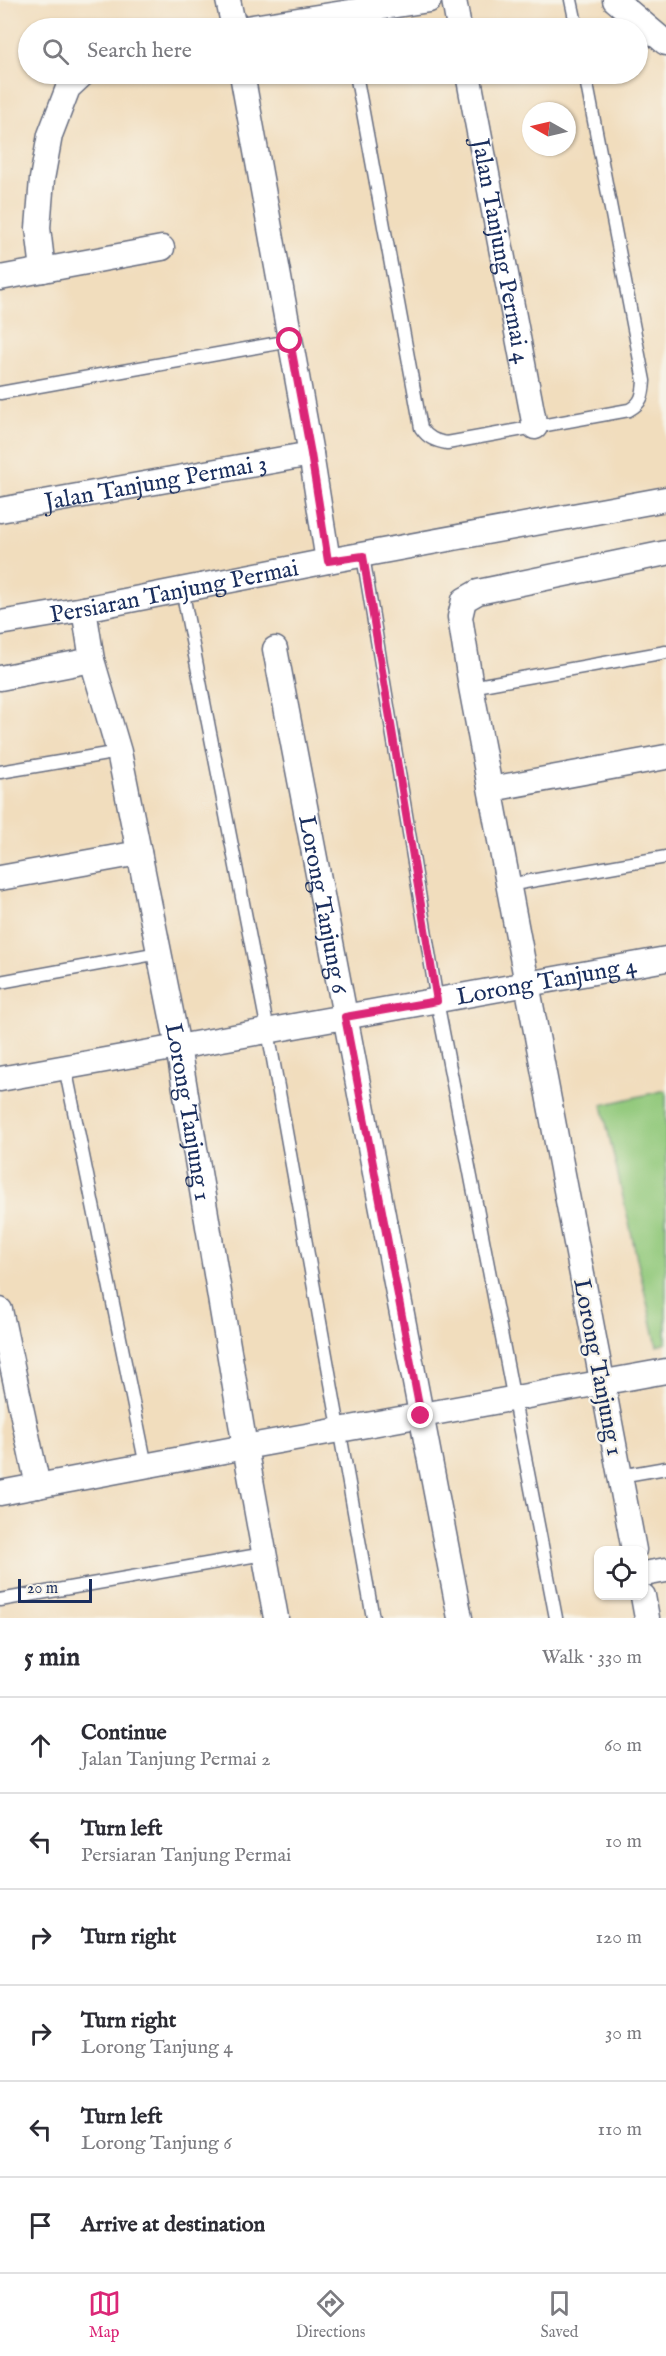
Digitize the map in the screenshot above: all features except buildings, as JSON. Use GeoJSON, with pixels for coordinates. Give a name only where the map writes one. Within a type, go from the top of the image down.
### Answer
{"type":"FeatureCollection","features":[{"type":"Feature","properties":{"kind":"street"},"geometry":{"type":"LineString","coordinates":[[228,0],[232,18]]}},
{"type":"Feature","properties":{"kind":"street"},"geometry":{"type":"LineString","coordinates":[[359,18],[429,0]]}},
{"type":"Feature","properties":{"kind":"street"},"geometry":{"type":"LineString","coordinates":[[454,0],[457,18]]}},
{"type":"Feature","properties":{"kind":"street"},"geometry":{"type":"LineString","coordinates":[[615,0],[636,18]]}},
{"type":"Feature","properties":{"kind":"street"},"geometry":{"type":"LineString","coordinates":[[648,28],[666,43]]}},
{"type":"Feature","properties":{"kind":"street"},"geometry":{"type":"LineString","coordinates":[[43,270],[38,228],[42,179],[51,135],[68,88],[72,84]]}},
{"type":"Feature","properties":{"kind":"street"},"geometry":{"type":"LineString","coordinates":[[244,84],[311,454],[328,561]]}},
{"type":"Feature","properties":{"kind":"street","name":"Jalan Tanjung Permai 4"},"geometry":{"type":"LineString","coordinates":[[470,84],[535,427]]}},
{"type":"Feature","properties":{"kind":"street"},"geometry":{"type":"LineString","coordinates":[[0,278],[162,248]]}},
{"type":"Feature","properties":{"kind":"street","name":"Jalan Tanjung Permai 3"},"geometry":{"type":"LineString","coordinates":[[0,510],[311,454]]}},
{"type":"Feature","properties":{"kind":"street","name":"Persiaran Tanjung Permai"},"geometry":{"type":"LineString","coordinates":[[0,623],[666,499]]}},
{"type":"Feature","properties":{"kind":"street","name":"Lorong Tanjung 1"},"geometry":{"type":"LineString","coordinates":[[633,1546],[490,789],[460,617],[464,600],[478,592],[666,553]]}},
{"type":"Feature","properties":{"kind":"street","name":"Lorong Tanjung 1"},"geometry":{"type":"LineString","coordinates":[[84,609],[92,660],[119,752],[178,1047],[276,1618]]}},
{"type":"Feature","properties":{"kind":"street","name":"Lorong Tanjung 6"},"geometry":{"type":"LineString","coordinates":[[275,649],[460,1618]]}},
{"type":"Feature","properties":{"kind":"street"},"geometry":{"type":"LineString","coordinates":[[0,678],[92,660]]}},
{"type":"Feature","properties":{"kind":"street"},"geometry":{"type":"LineString","coordinates":[[490,789],[666,757]]}},
{"type":"Feature","properties":{"kind":"street"},"geometry":{"type":"LineString","coordinates":[[0,878],[139,852]]}},
{"type":"Feature","properties":{"kind":"street","name":"Lorong Tanjung 4"},"geometry":{"type":"LineString","coordinates":[[0,1079],[666,959]]}},
{"type":"Feature","properties":{"kind":"street"},"geometry":{"type":"LineString","coordinates":[[0,1310],[38,1486]]}},
{"type":"Feature","properties":{"kind":"street"},"geometry":{"type":"LineString","coordinates":[[0,1494],[666,1371]]}},
{"type":"Feature","properties":{"kind":"street"},"geometry":{"type":"LineString","coordinates":[[648,1573],[666,1570]]}},
{"type":"Feature","properties":{"kind":"street"},"geometry":{"type":"LineString","coordinates":[[644,1600],[647,1618]]}},
{"type":"Feature","properties":{"kind":"lane"},"geometry":{"type":"LineString","coordinates":[[571,0],[575,18]]}},
{"type":"Feature","properties":{"kind":"lane"},"geometry":{"type":"LineString","coordinates":[[358,84],[421,428],[427,436],[447,443],[629,410],[639,404],[644,393],[645,381],[587,84]]}},
{"type":"Feature","properties":{"kind":"lane"},"geometry":{"type":"LineString","coordinates":[[0,393],[290,341]]}},
{"type":"Feature","properties":{"kind":"lane"},"geometry":{"type":"LineString","coordinates":[[363,556],[437,1001],[556,1618]]}},
{"type":"Feature","properties":{"kind":"lane"},"geometry":{"type":"LineString","coordinates":[[182,589],[268,1031],[373,1618]]}},
{"type":"Feature","properties":{"kind":"lane"},"geometry":{"type":"LineString","coordinates":[[471,687],[666,652]]}},
{"type":"Feature","properties":{"kind":"lane"},"geometry":{"type":"LineString","coordinates":[[0,772],[119,752]]}},
{"type":"Feature","properties":{"kind":"lane"},"geometry":{"type":"LineString","coordinates":[[508,885],[666,856]]}},
{"type":"Feature","properties":{"kind":"lane"},"geometry":{"type":"LineString","coordinates":[[0,982],[159,953]]}},
{"type":"Feature","properties":{"kind":"lane"},"geometry":{"type":"LineString","coordinates":[[65,1067],[146,1466]]}},
{"type":"Feature","properties":{"kind":"lane"},"geometry":{"type":"LineString","coordinates":[[620,1476],[666,1467]]}},
{"type":"Feature","properties":{"kind":"lane"},"geometry":{"type":"LineString","coordinates":[[0,1600],[264,1554]]}},
{"type":"Feature","properties":{"kind":"green space"},"geometry":{"type":"Polygon","coordinates":[[[666,1090],[666,1343],[657,1346],[602,1105],[666,1090]]]}},
{"type":"Feature","properties":{"kind":"route"},"geometry":{"type":"LineString","coordinates":[[290,341],[328,561],[363,556],[437,1001],[345,1017],[421,1416]]}}]}
